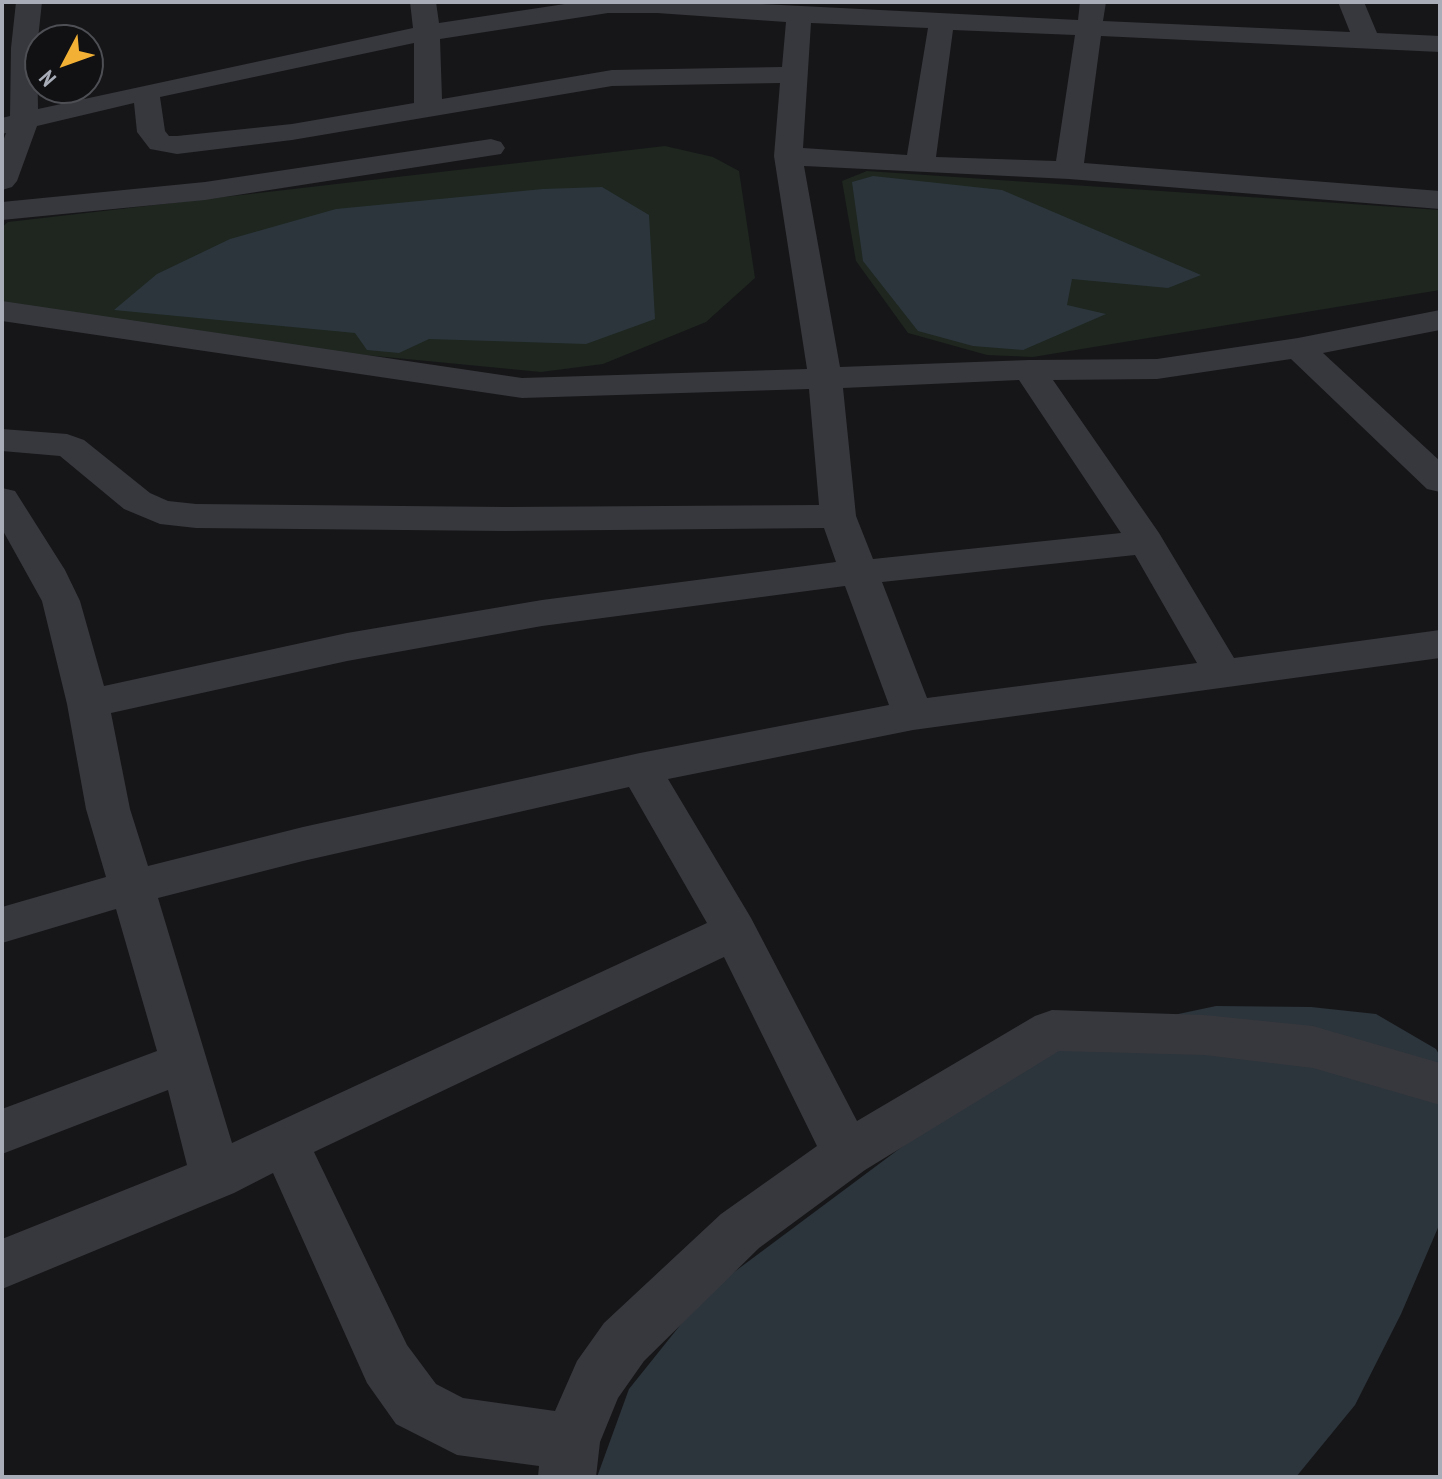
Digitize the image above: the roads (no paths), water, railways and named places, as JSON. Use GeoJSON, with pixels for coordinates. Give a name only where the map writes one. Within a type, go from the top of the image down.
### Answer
{"type":"FeatureCollection","features":[{"type":"Feature","properties":{"kind":"street"},"geometry":{"type":"LineString","coordinates":[[2,181],[29,2]]}},
{"type":"Feature","properties":{"kind":"street"},"geometry":{"type":"LineString","coordinates":[[423,2],[427,33],[428,109]]}},
{"type":"Feature","properties":{"kind":"street"},"geometry":{"type":"LineString","coordinates":[[1351,2],[1367,41]]}},
{"type":"Feature","properties":{"kind":"street"},"geometry":{"type":"LineString","coordinates":[[13,124],[146,92],[427,33],[623,3],[942,19],[990,12],[1091,16],[1367,41],[1440,44]]}},
{"type":"Feature","properties":{"kind":"street"},"geometry":{"type":"LineString","coordinates":[[823,11],[793,75],[788,156],[825,379],[838,516],[863,574],[913,715]]}},
{"type":"Feature","properties":{"kind":"street"},"geometry":{"type":"LineString","coordinates":[[1069,170],[1091,16]]}},
{"type":"Feature","properties":{"kind":"street"},"geometry":{"type":"LineString","coordinates":[[920,165],[942,19]]}},
{"type":"Feature","properties":{"kind":"street"},"geometry":{"type":"LineString","coordinates":[[146,92],[151,132],[160,143],[177,145],[292,132],[612,78],[793,75]]}},
{"type":"Feature","properties":{"kind":"street"},"geometry":{"type":"LineString","coordinates":[[2,211],[205,191],[491,148]]}},
{"type":"Feature","properties":{"kind":"street"},"geometry":{"type":"LineString","coordinates":[[788,156],[920,165],[1069,170],[1440,200]]}},
{"type":"Feature","properties":{"kind":"street"},"geometry":{"type":"LineString","coordinates":[[2,311],[522,388],[1029,370],[1157,369],[1298,348],[1440,320]]}},
{"type":"Feature","properties":{"kind":"street"},"geometry":{"type":"LineString","coordinates":[[1298,348],[1440,481]]}},
{"type":"Feature","properties":{"kind":"street"},"geometry":{"type":"LineString","coordinates":[[1029,370],[1146,542],[1224,674]]}},
{"type":"Feature","properties":{"kind":"street"},"geometry":{"type":"LineString","coordinates":[[2,440],[55,442],[72,448],[137,501],[160,512],[196,516],[506,519],[838,516]]}},
{"type":"Feature","properties":{"kind":"street"},"geometry":{"type":"LineString","coordinates":[[2,499],[46,570],[61,601],[88,704],[108,809],[185,1062],[216,1177]]}},
{"type":"Feature","properties":{"kind":"street"},"geometry":{"type":"LineString","coordinates":[[88,704],[347,647],[542,613],[741,585],[1146,542]]}},
{"type":"Feature","properties":{"kind":"street"},"geometry":{"type":"LineString","coordinates":[[2,925],[132,887],[318,841],[640,769],[913,715],[1440,644]]}},
{"type":"Feature","properties":{"kind":"street"},"geometry":{"type":"LineString","coordinates":[[640,769],[735,931],[847,1154]]}},
{"type":"Feature","properties":{"kind":"street"},"geometry":{"type":"LineString","coordinates":[[2,1264],[216,1177],[284,1142],[735,931]]}},
{"type":"Feature","properties":{"kind":"street"},"geometry":{"type":"LineString","coordinates":[[284,1142],[387,1364],[416,1404],[457,1426],[569,1460],[597,1380],[624,1342],[740,1231],[847,1154],[1052,1030],[1189,1034],[1313,1047],[1440,1084]]}},
{"type":"Feature","properties":{"kind":"street"},"geometry":{"type":"LineString","coordinates":[[2,1132],[185,1062]]}}]}
